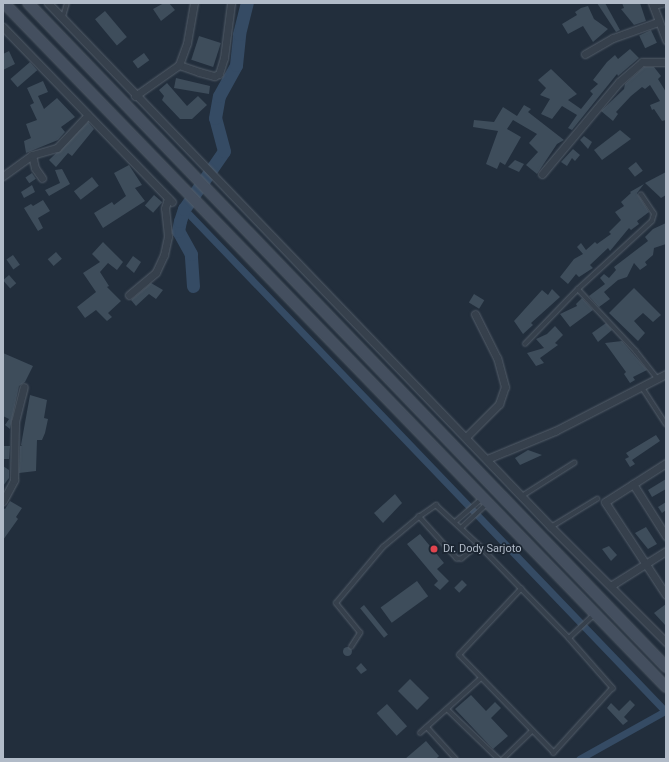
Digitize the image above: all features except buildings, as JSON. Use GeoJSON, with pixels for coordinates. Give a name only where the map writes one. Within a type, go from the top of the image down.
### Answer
{"type":"FeatureCollection","features":[{"type":"Feature","properties":{"kind":"main road"},"geometry":{"type":"LineString","coordinates":[[4,3],[198,202],[481,504],[595,614],[666,687]]}},
{"type":"Feature","properties":{"kind":"main road"},"geometry":{"type":"LineString","coordinates":[[28,3],[666,667]]}},
{"type":"Feature","properties":{"kind":"street"},"geometry":{"type":"LineString","coordinates":[[48,3],[135,96],[208,169],[551,527],[612,585],[666,642]]}},
{"type":"Feature","properties":{"kind":"street"},"geometry":{"type":"LineString","coordinates":[[135,96],[179,65],[187,43],[194,3]]}},
{"type":"Feature","properties":{"kind":"street"},"geometry":{"type":"LineString","coordinates":[[179,65],[214,76],[219,74],[224,58],[232,3]]}},
{"type":"Feature","properties":{"kind":"street"},"geometry":{"type":"LineString","coordinates":[[653,5],[658,22],[666,40]]}},
{"type":"Feature","properties":{"kind":"street"},"geometry":{"type":"LineString","coordinates":[[585,54],[613,38],[658,22]]}},
{"type":"Feature","properties":{"kind":"street"},"geometry":{"type":"LineString","coordinates":[[3,27],[170,200],[165,208],[168,236],[164,255],[156,272],[128,295]]}},
{"type":"Feature","properties":{"kind":"street"},"geometry":{"type":"LineString","coordinates":[[542,174],[619,82],[642,62],[666,62]]}},
{"type":"Feature","properties":{"kind":"street"},"geometry":{"type":"LineString","coordinates":[[3,176],[32,155],[57,148],[88,115]]}},
{"type":"Feature","properties":{"kind":"street"},"geometry":{"type":"LineString","coordinates":[[32,155],[35,168],[42,178]]}},
{"type":"Feature","properties":{"kind":"street"},"geometry":{"type":"LineString","coordinates":[[466,437],[499,404],[505,387],[497,358],[475,314]]}},
{"type":"Feature","properties":{"kind":"street"},"geometry":{"type":"LineString","coordinates":[[487,459],[555,430],[666,374]]}},
{"type":"Feature","properties":{"kind":"street"},"geometry":{"type":"LineString","coordinates":[[3,501],[14,480],[15,422],[24,387]]}},
{"type":"Feature","properties":{"kind":"street"},"geometry":{"type":"LineString","coordinates":[[666,463],[605,502],[666,595]]}},
{"type":"Feature","properties":{"kind":"street"},"geometry":{"type":"LineString","coordinates":[[633,484],[666,536]]}},
{"type":"Feature","properties":{"kind":"street"},"geometry":{"type":"LineString","coordinates":[[659,526],[666,522]]}},
{"type":"Feature","properties":{"kind":"street"},"geometry":{"type":"LineString","coordinates":[[612,585],[666,551]]}},
{"type":"Feature","properties":{"kind":"lane"},"geometry":{"type":"LineString","coordinates":[[62,18],[67,3]]}},
{"type":"Feature","properties":{"kind":"lane"},"geometry":{"type":"LineString","coordinates":[[653,5],[666,4]]}},
{"type":"Feature","properties":{"kind":"lane"},"geometry":{"type":"LineString","coordinates":[[525,344],[578,289],[652,221],[654,214],[641,195]]}},
{"type":"Feature","properties":{"kind":"lane"},"geometry":{"type":"LineString","coordinates":[[578,289],[636,351],[657,378]]}},
{"type":"Feature","properties":{"kind":"lane"},"geometry":{"type":"LineString","coordinates":[[642,387],[666,424]]}},
{"type":"Feature","properties":{"kind":"lane"},"geometry":{"type":"LineString","coordinates":[[522,496],[574,463]]}},
{"type":"Feature","properties":{"kind":"lane"},"geometry":{"type":"LineString","coordinates":[[551,527],[597,499]]}},
{"type":"Feature","properties":{"kind":"lane"},"geometry":{"type":"LineString","coordinates":[[455,522],[481,504]]}},
{"type":"Feature","properties":{"kind":"lane"},"geometry":{"type":"LineString","coordinates":[[461,528],[481,504]]}},
{"type":"Feature","properties":{"kind":"lane"},"geometry":{"type":"LineString","coordinates":[[351,647],[360,634],[336,603],[383,547],[419,517],[438,505],[478,545],[569,638],[611,685],[612,691],[554,753],[458,655],[521,589]]}},
{"type":"Feature","properties":{"kind":"lane"},"geometry":{"type":"LineString","coordinates":[[419,517],[457,559],[462,559],[478,545]]}},
{"type":"Feature","properties":{"kind":"lane"},"geometry":{"type":"LineString","coordinates":[[569,638],[595,614]]}},
{"type":"Feature","properties":{"kind":"lane"},"geometry":{"type":"LineString","coordinates":[[420,733],[481,678]]}},
{"type":"Feature","properties":{"kind":"lane"},"geometry":{"type":"LineString","coordinates":[[447,709],[499,759]]}},
{"type":"Feature","properties":{"kind":"lane"},"geometry":{"type":"LineString","coordinates":[[427,727],[456,759]]}},
{"type":"Feature","properties":{"kind":"lane"},"geometry":{"type":"LineString","coordinates":[[503,759],[532,730]]}},
{"type":"Feature","properties":{"kind":"waterway"},"geometry":{"type":"LineString","coordinates":[[193,286],[191,254],[178,231],[184,209],[224,151],[215,118],[219,96],[236,65],[239,34],[247,3]]}},
{"type":"Feature","properties":{"kind":"waterway"},"geometry":{"type":"LineString","coordinates":[[184,209],[665,711],[579,759]]}},
{"type":"Feature","properties":{"kind":"place","name":"Dr. Dody Sarjoto"},"geometry":{"type":"Point","coordinates":[434,549]}}]}
